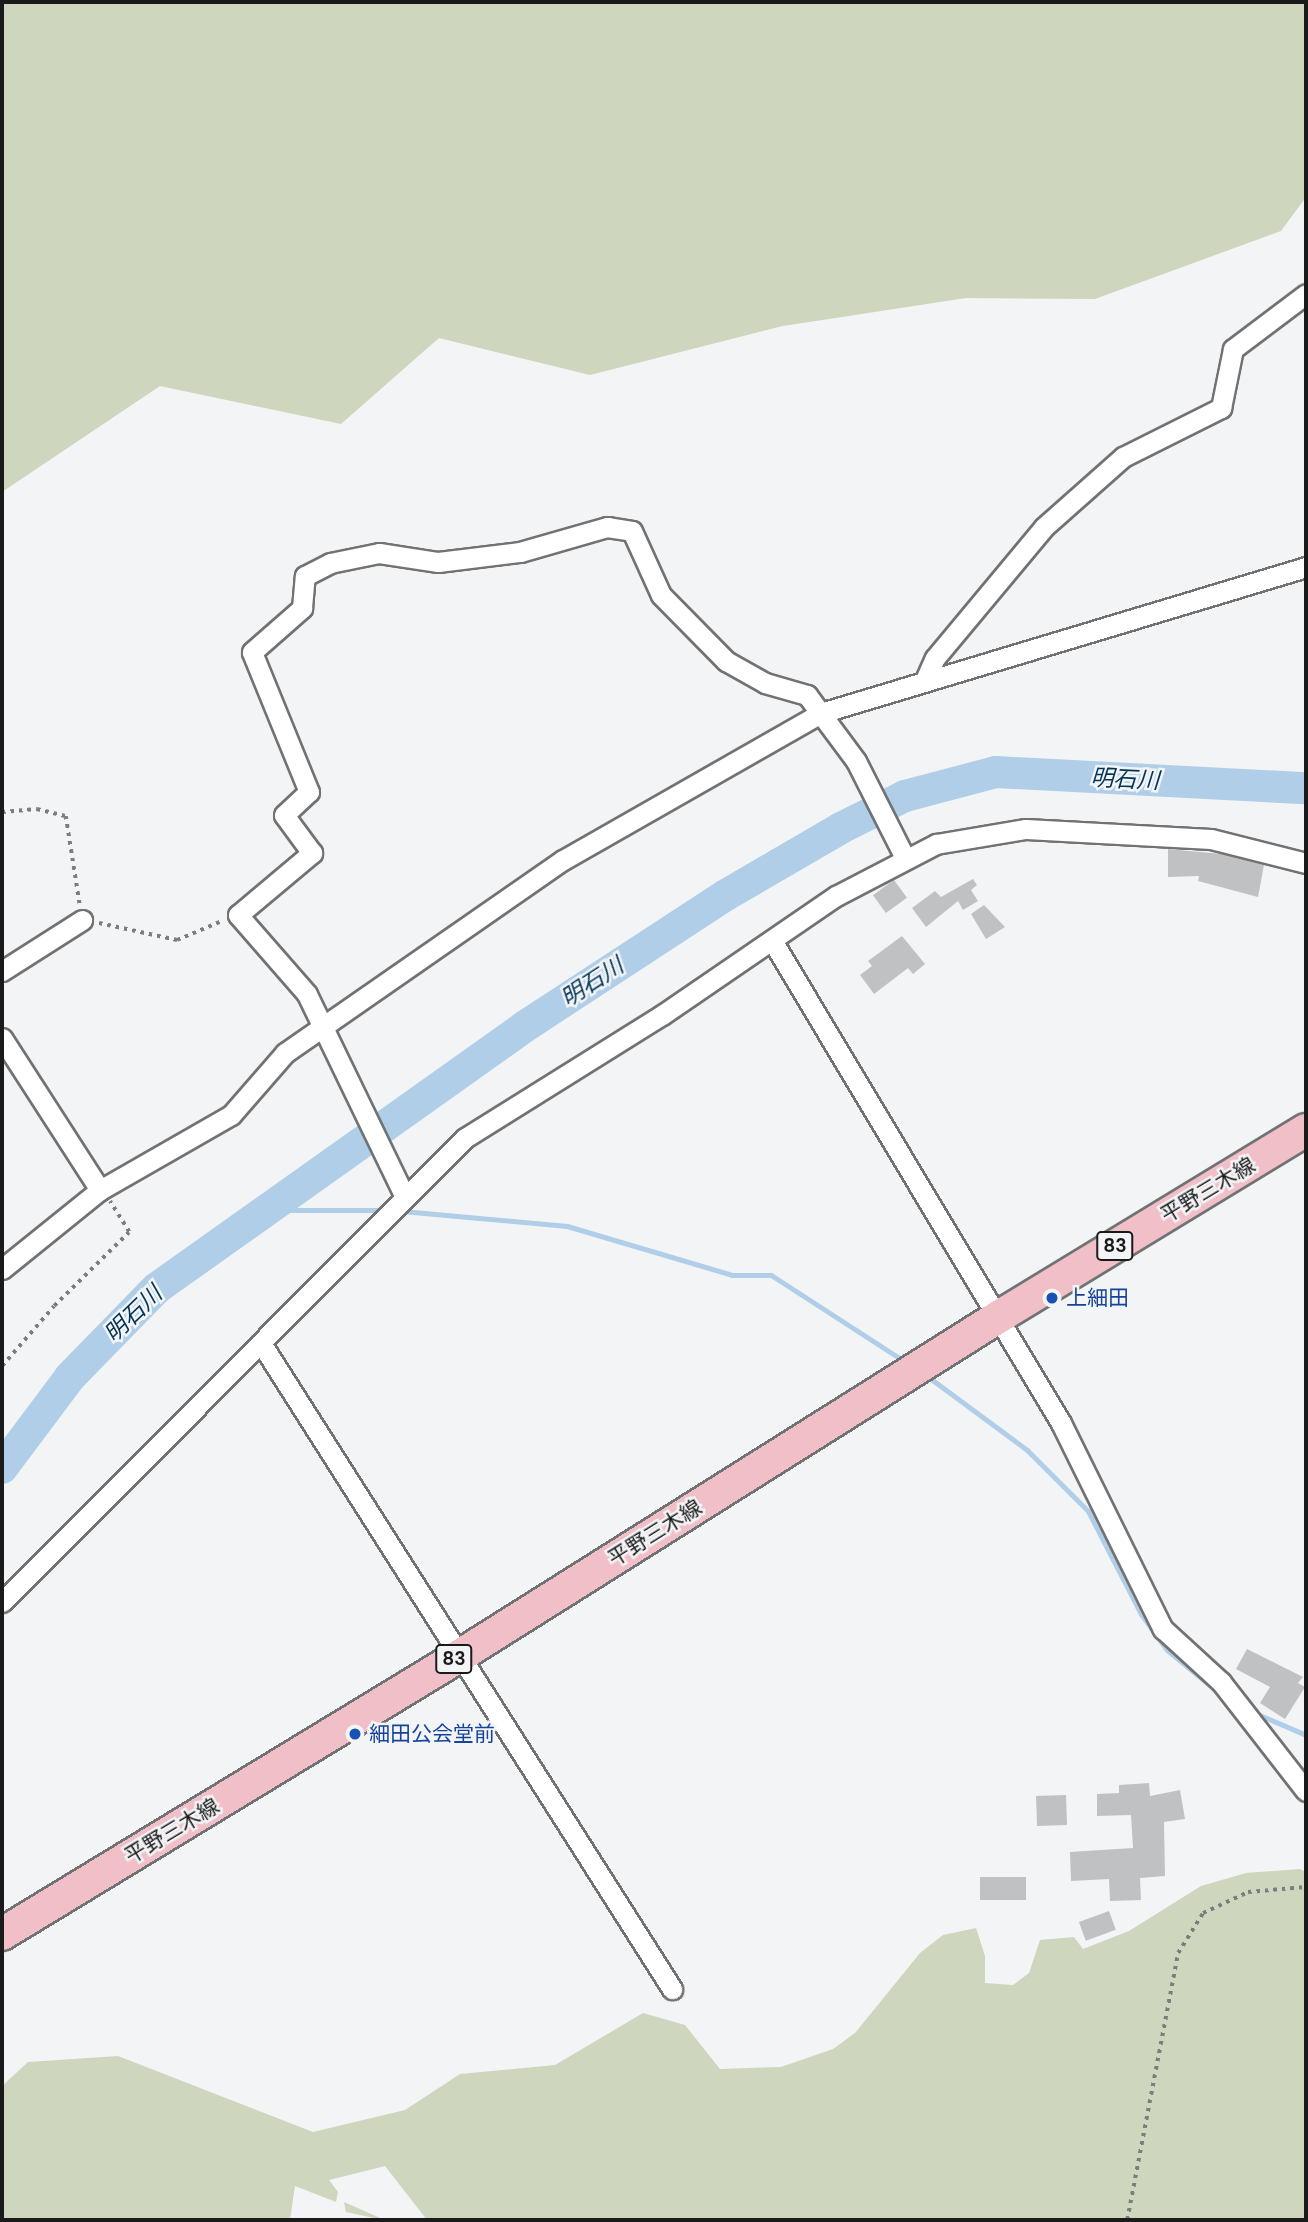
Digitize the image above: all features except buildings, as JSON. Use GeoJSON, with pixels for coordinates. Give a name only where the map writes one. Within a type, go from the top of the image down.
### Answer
{"type":"FeatureCollection","features":[{"type":"Feature","properties":{"kind":"main road","name":"平野三木線"},"geometry":{"type":"LineString","coordinates":[[2,1934],[461,1655],[1000,1316],[1306,1130]]}},
{"type":"Feature","properties":{"kind":"street"},"geometry":{"type":"LineString","coordinates":[[925,680],[935,658],[1044,527],[1123,457],[1221,408],[1233,349],[1306,294]]}},
{"type":"Feature","properties":{"kind":"street"},"geometry":{"type":"LineString","coordinates":[[404,1195],[321,1030],[307,994],[238,915],[312,853],[284,815],[309,792],[252,652],[302,608],[305,576],[330,563],[379,554],[438,562],[520,552],[607,527],[632,531],[662,595],[726,661],[765,683],[807,695],[856,761],[905,859]]}},
{"type":"Feature","properties":{"kind":"street"},"geometry":{"type":"LineString","coordinates":[[2,1269],[100,1190],[231,1115],[285,1054],[563,860],[821,713],[1306,567]]}},
{"type":"Feature","properties":{"kind":"street"},"geometry":{"type":"LineString","coordinates":[[2,1602],[378,1227],[404,1195],[465,1138],[774,942],[836,895],[936,844],[975,835],[1056,828],[1211,839],[1306,863]]}},
{"type":"Feature","properties":{"kind":"street"},"geometry":{"type":"LineString","coordinates":[[2,971],[82,920]]}},
{"type":"Feature","properties":{"kind":"street"},"geometry":{"type":"LineString","coordinates":[[774,942],[1000,1316],[1061,1423],[1163,1629],[1221,1682],[1306,1791]]}},
{"type":"Feature","properties":{"kind":"street"},"geometry":{"type":"LineString","coordinates":[[2,1038],[100,1190]]}},
{"type":"Feature","properties":{"kind":"street"},"geometry":{"type":"LineString","coordinates":[[261,1343],[672,1989]]}},
{"type":"Feature","properties":{"kind":"path"},"geometry":{"type":"LineString","coordinates":[[2,812],[37,809],[66,816],[82,920],[177,940],[238,915]]}},
{"type":"Feature","properties":{"kind":"path"},"geometry":{"type":"LineString","coordinates":[[2,1366],[54,1306],[129,1232],[121,1214],[100,1190]]}},
{"type":"Feature","properties":{"kind":"path"},"geometry":{"type":"LineString","coordinates":[[1127,2220],[1178,1953],[1203,1913],[1248,1892],[1306,1887]]}},
{"type":"Feature","properties":{"kind":"green space"},"geometry":{"type":"Polygon","coordinates":[[[2,2],[1306,2],[1306,197],[1281,231],[1095,299],[966,298],[783,326],[590,375],[439,338],[341,424],[160,386],[2,492],[2,2]]]}},
{"type":"Feature","properties":{"kind":"green space"},"geometry":{"type":"Polygon","coordinates":[[[1300,1869],[1306,1872],[1306,2220],[427,2220],[385,2166],[329,2180],[338,2192],[336,2202],[295,2186],[290,2220],[2,2220],[2,2086],[28,2062],[118,2056],[313,2132],[405,2110],[460,2074],[555,2065],[643,2013],[685,2025],[720,2069],[781,2067],[833,2049],[855,2033],[920,1953],[943,1935],[976,1928],[985,1956],[985,1983],[1013,1985],[1029,1973],[1040,1940],[1074,1937],[1083,1949],[1129,1931],[1201,1886],[1246,1873],[1300,1869]]]}},
{"type":"Feature","properties":{"kind":"green space"},"geometry":{"type":"Polygon","coordinates":[[[344,2202],[378,2217],[383,2220],[346,2212],[344,2202]]]}},
{"type":"Feature","properties":{"kind":"waterway","name":"明石川"},"geometry":{"type":"LineString","coordinates":[[2,1468],[70,1377],[157,1288],[524,1027],[726,895],[841,828],[905,796],[996,772],[1306,788]]}},
{"type":"Feature","properties":{"kind":"waterway"},"geometry":{"type":"LineString","coordinates":[[270,1210],[385,1210]]}},
{"type":"Feature","properties":{"kind":"waterway"},"geometry":{"type":"LineString","coordinates":[[402,1211],[567,1226],[732,1275],[771,1275],[907,1363]]}},
{"type":"Feature","properties":{"kind":"waterway"},"geometry":{"type":"LineString","coordinates":[[927,1376],[1027,1450],[1088,1511],[1141,1614],[1167,1650],[1222,1695]]}},
{"type":"Feature","properties":{"kind":"waterway"},"geometry":{"type":"LineString","coordinates":[[1255,1713],[1306,1735]]}},
{"type":"Feature","properties":{"kind":"place","name":"上細田"},"geometry":{"type":"Point","coordinates":[1052,1298]}},
{"type":"Feature","properties":{"kind":"place","name":"細田公会堂前"},"geometry":{"type":"Point","coordinates":[355,1734]}}]}
